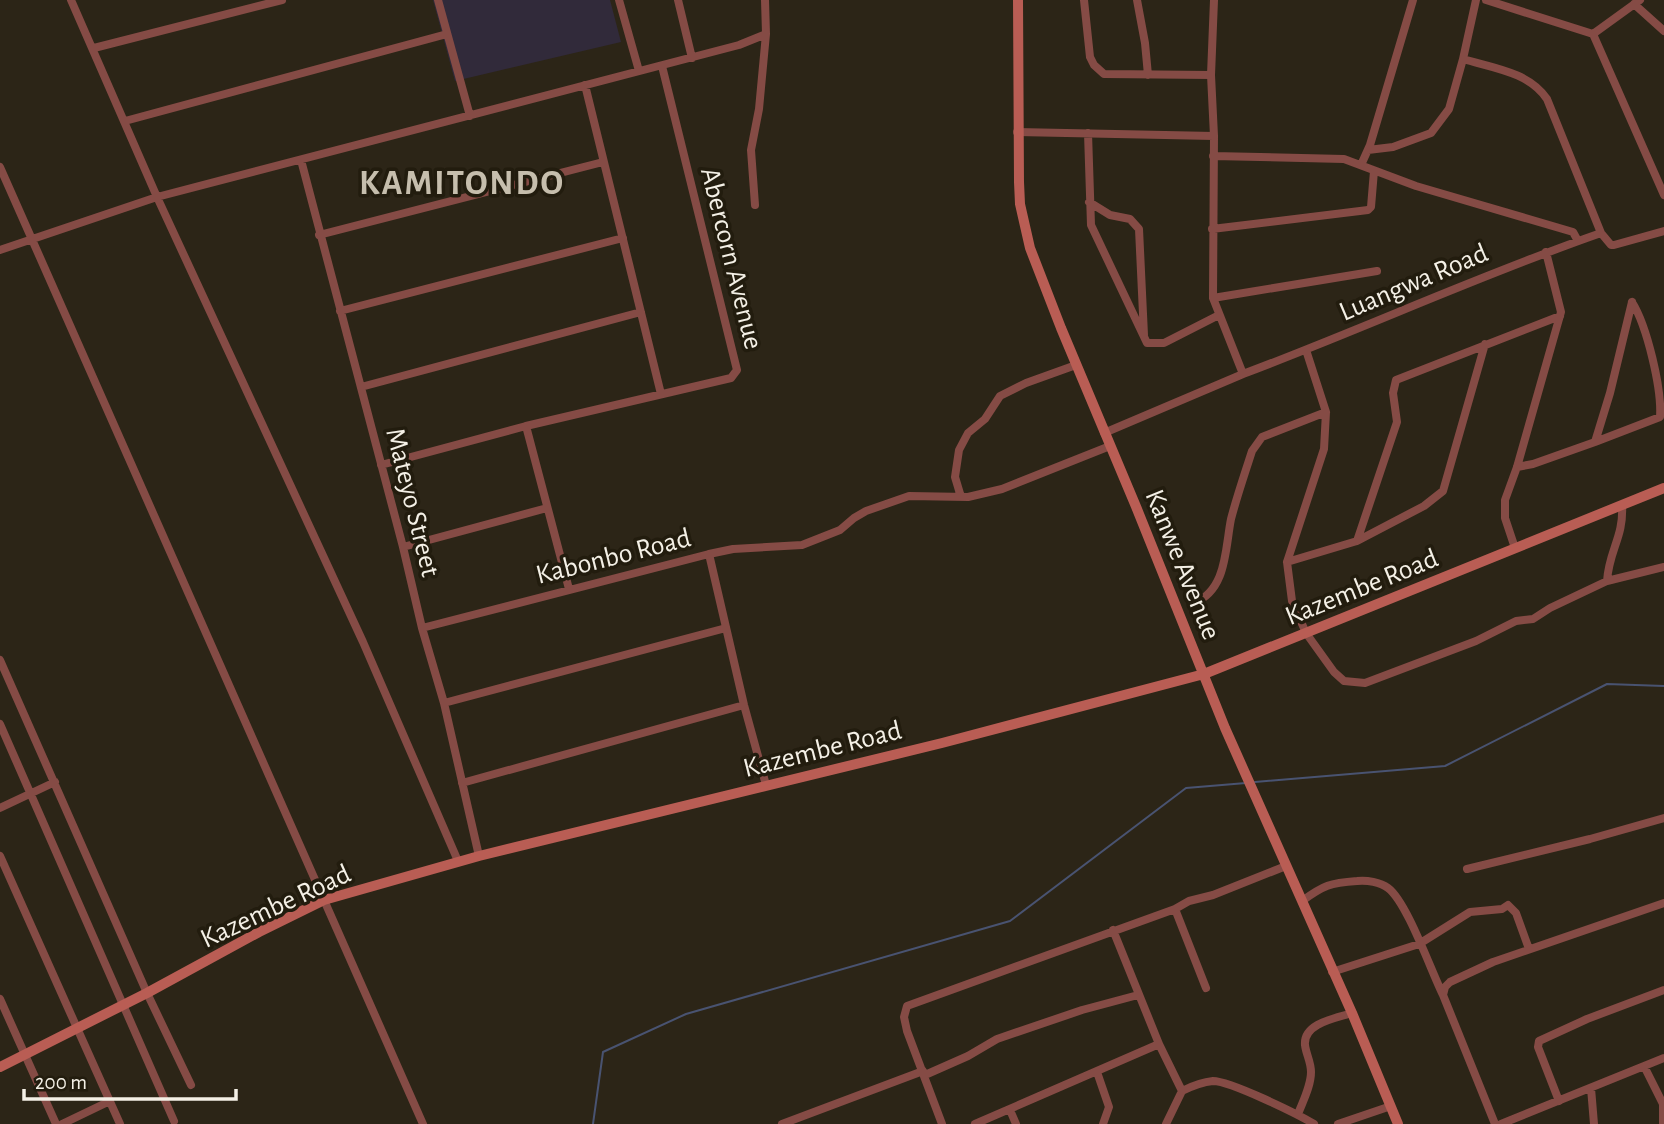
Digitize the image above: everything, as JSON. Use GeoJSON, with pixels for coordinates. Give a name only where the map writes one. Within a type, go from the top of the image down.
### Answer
{"type":"FeatureCollection","features":[{"type":"Feature","properties":{"kind":"main road","name":"Kanwe Avenue"},"geometry":{"type":"LineString","coordinates":[[1018,0],[1017,132],[1020,204],[1030,248],[1225,728],[1352,1013],[1398,1124]]}},
{"type":"Feature","properties":{"kind":"main road","name":"Kazembe Road"},"geometry":{"type":"LineString","coordinates":[[0,1068],[324,900],[458,861],[942,743],[1204,674],[1664,488]]}},
{"type":"Feature","properties":{"kind":"street"},"geometry":{"type":"LineString","coordinates":[[71,0],[157,197],[363,642],[458,861]]}},
{"type":"Feature","properties":{"kind":"street"},"geometry":{"type":"LineString","coordinates":[[94,48],[282,0]]}},
{"type":"Feature","properties":{"kind":"street"},"geometry":{"type":"LineString","coordinates":[[438,0],[470,116]]}},
{"type":"Feature","properties":{"kind":"street"},"geometry":{"type":"LineString","coordinates":[[619,0],[639,71]]}},
{"type":"Feature","properties":{"kind":"street"},"geometry":{"type":"LineString","coordinates":[[678,0],[692,58]]}},
{"type":"Feature","properties":{"kind":"street"},"geometry":{"type":"LineString","coordinates":[[755,205],[751,150],[759,109],[766,34],[765,0]]}},
{"type":"Feature","properties":{"kind":"street"},"geometry":{"type":"LineString","coordinates":[[1084,0],[1088,47],[1094,65],[1104,74],[1211,75]]}},
{"type":"Feature","properties":{"kind":"street"},"geometry":{"type":"LineString","coordinates":[[1137,0],[1148,75]]}},
{"type":"Feature","properties":{"kind":"street"},"geometry":{"type":"LineString","coordinates":[[1214,0],[1211,75],[1214,136],[1213,298],[1243,374]]}},
{"type":"Feature","properties":{"kind":"street"},"geometry":{"type":"LineString","coordinates":[[1362,165],[1413,0]]}},
{"type":"Feature","properties":{"kind":"street"},"geometry":{"type":"LineString","coordinates":[[1368,150],[1393,147],[1431,133],[1449,109],[1476,0]]}},
{"type":"Feature","properties":{"kind":"street"},"geometry":{"type":"LineString","coordinates":[[1486,0],[1593,34],[1664,195]]}},
{"type":"Feature","properties":{"kind":"street"},"geometry":{"type":"LineString","coordinates":[[1593,34],[1637,2],[1664,31]]}},
{"type":"Feature","properties":{"kind":"street"},"geometry":{"type":"LineString","coordinates":[[124,121],[447,34]]}},
{"type":"Feature","properties":{"kind":"street"},"geometry":{"type":"LineString","coordinates":[[0,250],[157,197],[692,58],[739,45],[766,34]]}},
{"type":"Feature","properties":{"kind":"street"},"geometry":{"type":"LineString","coordinates":[[1463,59],[1527,78],[1539,87],[1547,99],[1601,233],[1614,245],[1664,231]]}},
{"type":"Feature","properties":{"kind":"street","name":"Abercorn Avenue"},"geometry":{"type":"LineString","coordinates":[[381,465],[526,426],[731,378],[737,370],[662,66]]}},
{"type":"Feature","properties":{"kind":"street"},"geometry":{"type":"LineString","coordinates":[[585,85],[661,394]]}},
{"type":"Feature","properties":{"kind":"street"},"geometry":{"type":"LineString","coordinates":[[1017,132],[1214,136]]}},
{"type":"Feature","properties":{"kind":"street"},"geometry":{"type":"LineString","coordinates":[[1088,133],[1089,202],[1093,232],[1147,343],[1164,343],[1219,315]]}},
{"type":"Feature","properties":{"kind":"street"},"geometry":{"type":"LineString","coordinates":[[1213,156],[1344,159],[1465,201],[1573,232],[1578,241]]}},
{"type":"Feature","properties":{"kind":"street","name":"Mateyo Street"},"geometry":{"type":"LineString","coordinates":[[301,160],[422,628],[444,703],[479,856]]}},
{"type":"Feature","properties":{"kind":"street"},"geometry":{"type":"LineString","coordinates":[[319,235],[603,162]]}},
{"type":"Feature","properties":{"kind":"street"},"geometry":{"type":"LineString","coordinates":[[0,167],[423,1124]]}},
{"type":"Feature","properties":{"kind":"street"},"geometry":{"type":"LineString","coordinates":[[1212,229],[1370,209],[1374,171]]}},
{"type":"Feature","properties":{"kind":"street"},"geometry":{"type":"LineString","coordinates":[[1089,202],[1110,215],[1130,219],[1139,229],[1144,338]]}},
{"type":"Feature","properties":{"kind":"street","name":"Luangwa Road"},"geometry":{"type":"LineString","coordinates":[[1104,433],[1546,251],[1601,233]]}},
{"type":"Feature","properties":{"kind":"street"},"geometry":{"type":"LineString","coordinates":[[340,311],[623,238]]}},
{"type":"Feature","properties":{"kind":"street"},"geometry":{"type":"LineString","coordinates":[[1515,548],[1504,506],[1560,316],[1559,299],[1546,251]]}},
{"type":"Feature","properties":{"kind":"street"},"geometry":{"type":"LineString","coordinates":[[1213,298],[1377,271]]}},
{"type":"Feature","properties":{"kind":"street"},"geometry":{"type":"LineString","coordinates":[[1517,467],[1533,464],[1595,442],[1660,417],[1661,405],[1651,356],[1632,302],[1595,442]]}},
{"type":"Feature","properties":{"kind":"street"},"geometry":{"type":"LineString","coordinates":[[361,387],[641,312]]}},
{"type":"Feature","properties":{"kind":"street"},"geometry":{"type":"LineString","coordinates":[[1357,541],[1397,422],[1393,393],[1396,380],[1560,316]]}},
{"type":"Feature","properties":{"kind":"street"},"geometry":{"type":"LineString","coordinates":[[1287,562],[1357,541],[1424,506],[1443,491],[1485,344]]}},
{"type":"Feature","properties":{"kind":"street"},"geometry":{"type":"LineString","coordinates":[[1306,350],[1326,412],[1324,449],[1287,562],[1292,601],[1306,633],[1334,672],[1344,681],[1365,683],[1476,641],[1516,621],[1532,619],[1607,581],[1664,567]]}},
{"type":"Feature","properties":{"kind":"street"},"geometry":{"type":"LineString","coordinates":[[961,497],[955,477],[958,450],[968,433],[985,419],[1000,396],[1026,383],[1076,365]]}},
{"type":"Feature","properties":{"kind":"street"},"geometry":{"type":"LineString","coordinates":[[1194,603],[1210,594],[1218,580],[1228,545],[1231,519],[1256,443],[1271,432],[1326,412]]}},
{"type":"Feature","properties":{"kind":"street"},"geometry":{"type":"LineString","coordinates":[[526,426],[569,589]]}},
{"type":"Feature","properties":{"kind":"street"},"geometry":{"type":"LineString","coordinates":[[709,554],[802,545],[840,530],[866,511],[909,496],[961,497],[1010,487],[1110,446]]}},
{"type":"Feature","properties":{"kind":"street"},"geometry":{"type":"LineString","coordinates":[[1607,581],[1608,562],[1623,524],[1622,505]]}},
{"type":"Feature","properties":{"kind":"street"},"geometry":{"type":"LineString","coordinates":[[403,547],[547,508]]}},
{"type":"Feature","properties":{"kind":"street","name":"Kabonbo Road"},"geometry":{"type":"LineString","coordinates":[[422,628],[709,554],[765,785]]}},
{"type":"Feature","properties":{"kind":"street"},"geometry":{"type":"LineString","coordinates":[[444,703],[726,628]]}},
{"type":"Feature","properties":{"kind":"street"},"geometry":{"type":"LineString","coordinates":[[0,660],[191,1085]]}},
{"type":"Feature","properties":{"kind":"street"},"geometry":{"type":"LineString","coordinates":[[462,783],[744,705]]}},
{"type":"Feature","properties":{"kind":"street"},"geometry":{"type":"LineString","coordinates":[[0,724],[174,1121]]}},
{"type":"Feature","properties":{"kind":"street"},"geometry":{"type":"LineString","coordinates":[[0,808],[55,782]]}},
{"type":"Feature","properties":{"kind":"street"},"geometry":{"type":"LineString","coordinates":[[1467,869],[1664,818]]}},
{"type":"Feature","properties":{"kind":"street"},"geometry":{"type":"LineString","coordinates":[[0,856],[120,1124]]}},
{"type":"Feature","properties":{"kind":"street"},"geometry":{"type":"LineString","coordinates":[[942,1124],[907,1031],[904,1017],[907,1006],[1286,866]]}},
{"type":"Feature","properties":{"kind":"street"},"geometry":{"type":"LineString","coordinates":[[1302,901],[1321,888],[1342,881],[1363,880],[1385,885],[1392,891],[1406,912],[1443,995],[1495,1124]]}},
{"type":"Feature","properties":{"kind":"street"},"geometry":{"type":"LineString","coordinates":[[1443,995],[1450,982],[1493,962],[1664,902]]}},
{"type":"Feature","properties":{"kind":"street"},"geometry":{"type":"LineString","coordinates":[[1332,972],[1419,944],[1467,914],[1502,909],[1508,905],[1512,906],[1516,913],[1529,949]]}},
{"type":"Feature","properties":{"kind":"street"},"geometry":{"type":"LineString","coordinates":[[1175,909],[1206,988]]}},
{"type":"Feature","properties":{"kind":"street"},"geometry":{"type":"LineString","coordinates":[[1113,930],[1138,995],[1182,1091]]}},
{"type":"Feature","properties":{"kind":"street"},"geometry":{"type":"LineString","coordinates":[[1559,1101],[1538,1047],[1539,1041],[1664,990]]}},
{"type":"Feature","properties":{"kind":"street"},"geometry":{"type":"LineString","coordinates":[[782,1124],[968,1056],[997,1039],[1082,1010],[1138,995]]}},
{"type":"Feature","properties":{"kind":"street"},"geometry":{"type":"LineString","coordinates":[[0,999],[56,1124]]}},
{"type":"Feature","properties":{"kind":"street"},"geometry":{"type":"LineString","coordinates":[[1298,1114],[1311,1077],[1305,1046],[1306,1037],[1315,1026],[1352,1013]]}},
{"type":"Feature","properties":{"kind":"street"},"geometry":{"type":"LineString","coordinates":[[975,1124],[1159,1044]]}},
{"type":"Feature","properties":{"kind":"street"},"geometry":{"type":"LineString","coordinates":[[1501,1124],[1664,1058]]}},
{"type":"Feature","properties":{"kind":"street"},"geometry":{"type":"LineString","coordinates":[[1644,1066],[1663,1104],[1662,1124]]}},
{"type":"Feature","properties":{"kind":"street"},"geometry":{"type":"LineString","coordinates":[[1097,1072],[1109,1107],[1103,1124]]}},
{"type":"Feature","properties":{"kind":"street"},"geometry":{"type":"LineString","coordinates":[[1168,1123],[1182,1091],[1195,1084],[1221,1082],[1298,1114],[1314,1124]]}},
{"type":"Feature","properties":{"kind":"street"},"geometry":{"type":"LineString","coordinates":[[1591,1088],[1594,1124]]}},
{"type":"Feature","properties":{"kind":"street"},"geometry":{"type":"LineString","coordinates":[[62,1124],[110,1101]]}},
{"type":"Feature","properties":{"kind":"street"},"geometry":{"type":"LineString","coordinates":[[1338,1124],[1391,1106]]}},
{"type":"Feature","properties":{"kind":"street"},"geometry":{"type":"LineString","coordinates":[[1010,1111],[1016,1124]]}},
{"type":"Feature","properties":{"kind":"street"},"geometry":{"type":"LineString","coordinates":[[1525,1115],[1528,1124]]}},
{"type":"Feature","properties":{"kind":"shaded area"},"geometry":{"type":"Polygon","coordinates":[[[433,0],[610,0],[621,42],[455,81],[433,0]]]}},
{"type":"Feature","properties":{"kind":"waterway"},"geometry":{"type":"LineString","coordinates":[[1255,782],[1445,766],[1607,684],[1664,686]]}},
{"type":"Feature","properties":{"kind":"waterway"},"geometry":{"type":"LineString","coordinates":[[593,1124],[603,1052],[686,1014],[1010,921],[1186,788],[1246,783]]}},
{"type":"Feature","properties":{"kind":"district","name":"KAMITONDO"},"geometry":{"type":"Point","coordinates":[462,182]}}]}
